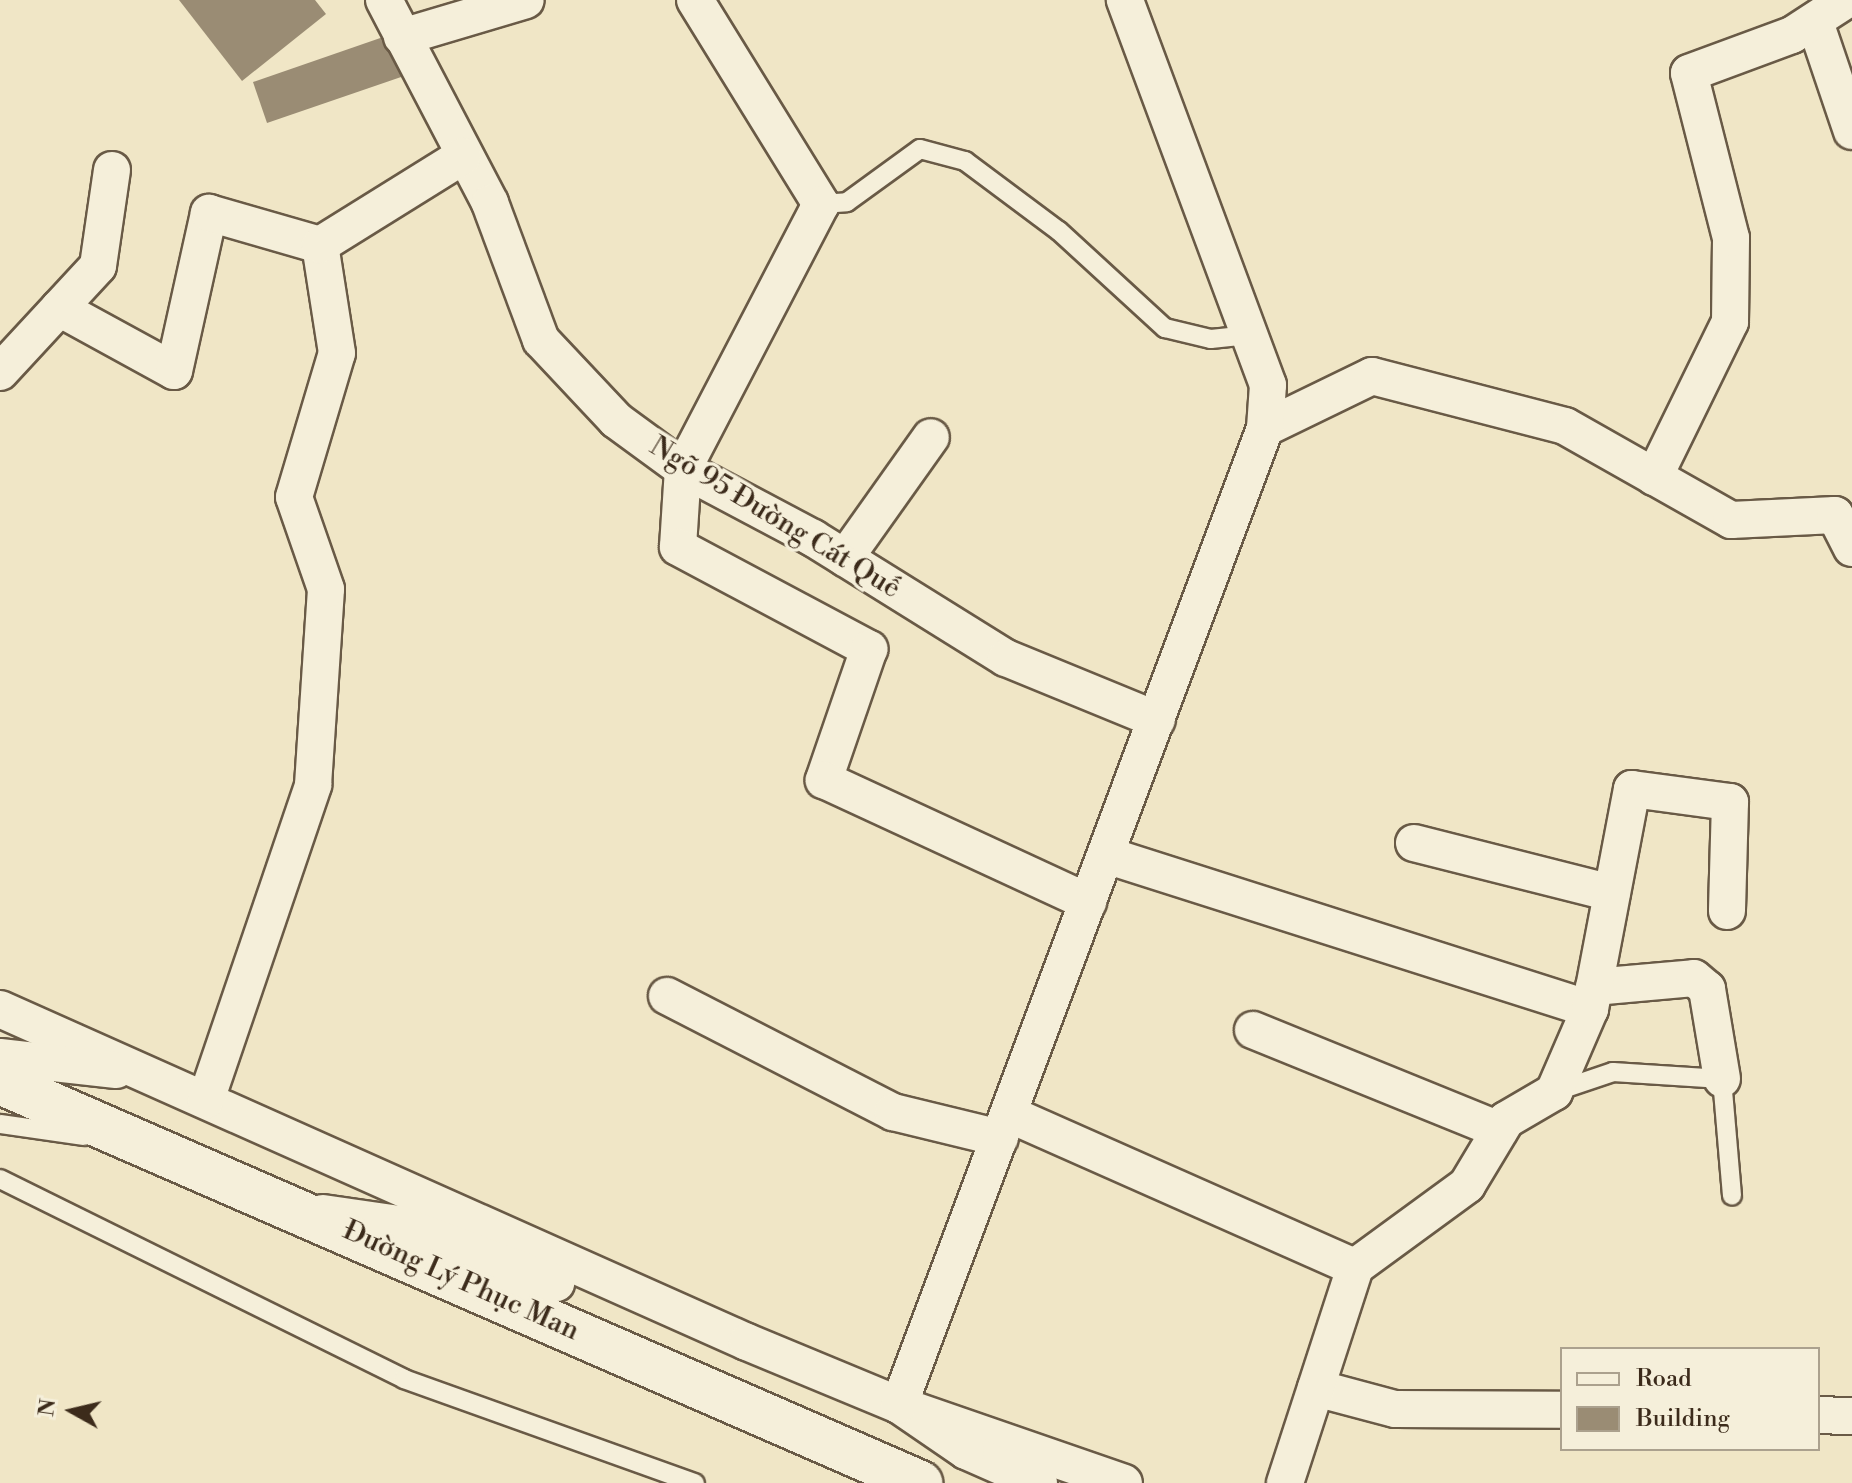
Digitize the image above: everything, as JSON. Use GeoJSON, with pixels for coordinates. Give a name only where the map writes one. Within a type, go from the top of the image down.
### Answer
{"type":"FeatureCollection","features":[{"type":"Feature","properties":{"kind":"main road","name":"Đường Lý Phục Man"},"geometry":{"type":"LineString","coordinates":[[0,1082],[126,1142],[296,1209],[916,1482]]}},
{"type":"Feature","properties":{"kind":"street","name":"Ngõ 95 Đường Cát Quế"},"geometry":{"type":"LineString","coordinates":[[384,0],[490,203],[541,340],[616,420],[683,469],[845,558],[1006,658],[1157,720]]}},
{"type":"Feature","properties":{"kind":"street"},"geometry":{"type":"LineString","coordinates":[[402,37],[526,0]]}},
{"type":"Feature","properties":{"kind":"street"},"geometry":{"type":"LineString","coordinates":[[695,0],[821,204],[683,469],[678,547],[869,649],[824,780],[1088,902]]}},
{"type":"Feature","properties":{"kind":"street"},"geometry":{"type":"LineString","coordinates":[[1654,477],[1730,322],[1731,238],[1689,73],[1815,22],[1846,0]]}},
{"type":"Feature","properties":{"kind":"street"},"geometry":{"type":"LineString","coordinates":[[899,1405],[1265,428],[1268,385],[1130,2]]}},
{"type":"Feature","properties":{"kind":"street"},"geometry":{"type":"LineString","coordinates":[[1815,22],[1852,131]]}},
{"type":"Feature","properties":{"kind":"street"},"geometry":{"type":"LineString","coordinates":[[59,308],[174,371],[209,213],[320,245],[463,156]]}},
{"type":"Feature","properties":{"kind":"street"},"geometry":{"type":"LineString","coordinates":[[0,372],[98,266],[112,170]]}},
{"type":"Feature","properties":{"kind":"street"},"geometry":{"type":"LineString","coordinates":[[206,1100],[313,785],[326,589],[294,497],[337,353],[320,245]]}},
{"type":"Feature","properties":{"kind":"street"},"geometry":{"type":"LineString","coordinates":[[1265,428],[1372,376],[1565,426],[1731,520],[1835,515],[1852,548]]}},
{"type":"Feature","properties":{"kind":"street"},"geometry":{"type":"LineString","coordinates":[[845,558],[931,437]]}},
{"type":"Feature","properties":{"kind":"street"},"geometry":{"type":"LineString","coordinates":[[1285,1483],[1355,1267],[1467,1185],[1506,1120],[1554,1092],[1592,998],[1632,789],[1730,802],[1727,911]]}},
{"type":"Feature","properties":{"kind":"street"},"geometry":{"type":"LineString","coordinates":[[1414,843],[1612,893]]}},
{"type":"Feature","properties":{"kind":"street"},"geometry":{"type":"LineString","coordinates":[[1106,855],[1592,998],[1694,978],[1707,989],[1722,1079]]}},
{"type":"Feature","properties":{"kind":"street"},"geometry":{"type":"LineString","coordinates":[[667,996],[893,1112],[1005,1126],[1355,1267]]}},
{"type":"Feature","properties":{"kind":"street"},"geometry":{"type":"LineString","coordinates":[[0,1009],[859,1389],[1124,1483]]}},
{"type":"Feature","properties":{"kind":"street"},"geometry":{"type":"LineString","coordinates":[[1253,1030],[1499,1130]]}},
{"type":"Feature","properties":{"kind":"street"},"geometry":{"type":"LineString","coordinates":[[0,1057],[149,1073]]}},
{"type":"Feature","properties":{"kind":"street"},"geometry":{"type":"LineString","coordinates":[[296,1209],[399,1224],[697,1341],[859,1389]]}},
{"type":"Feature","properties":{"kind":"street"},"geometry":{"type":"LineString","coordinates":[[1316,1388],[1395,1409],[1560,1410]]}},
{"type":"Feature","properties":{"kind":"street"},"geometry":{"type":"LineString","coordinates":[[899,1405],[966,1451],[1039,1483]]}},
{"type":"Feature","properties":{"kind":"street"},"geometry":{"type":"LineString","coordinates":[[1820,1415],[1852,1416]]}},
{"type":"Feature","properties":{"kind":"lane"},"geometry":{"type":"LineString","coordinates":[[821,204],[847,202],[920,149],[965,161],[1059,231],[1165,328],[1211,339],[1249,335]]}},
{"type":"Feature","properties":{"kind":"lane"},"geometry":{"type":"LineString","coordinates":[[1554,1092],[1613,1072],[1722,1079],[1732,1196]]}},
{"type":"Feature","properties":{"kind":"lane"},"geometry":{"type":"LineString","coordinates":[[0,1124],[126,1142]]}},
{"type":"Feature","properties":{"kind":"lane"},"geometry":{"type":"LineString","coordinates":[[0,1179],[404,1379],[695,1483]]}},
{"type":"Feature","properties":{"kind":"building"},"geometry":{"type":"Polygon","coordinates":[[[179,0],[315,0],[326,14],[242,81],[179,0]]]}},
{"type":"Feature","properties":{"kind":"building"},"geometry":{"type":"Polygon","coordinates":[[[389,35],[404,76],[267,123],[253,82],[389,35]]]}}]}
